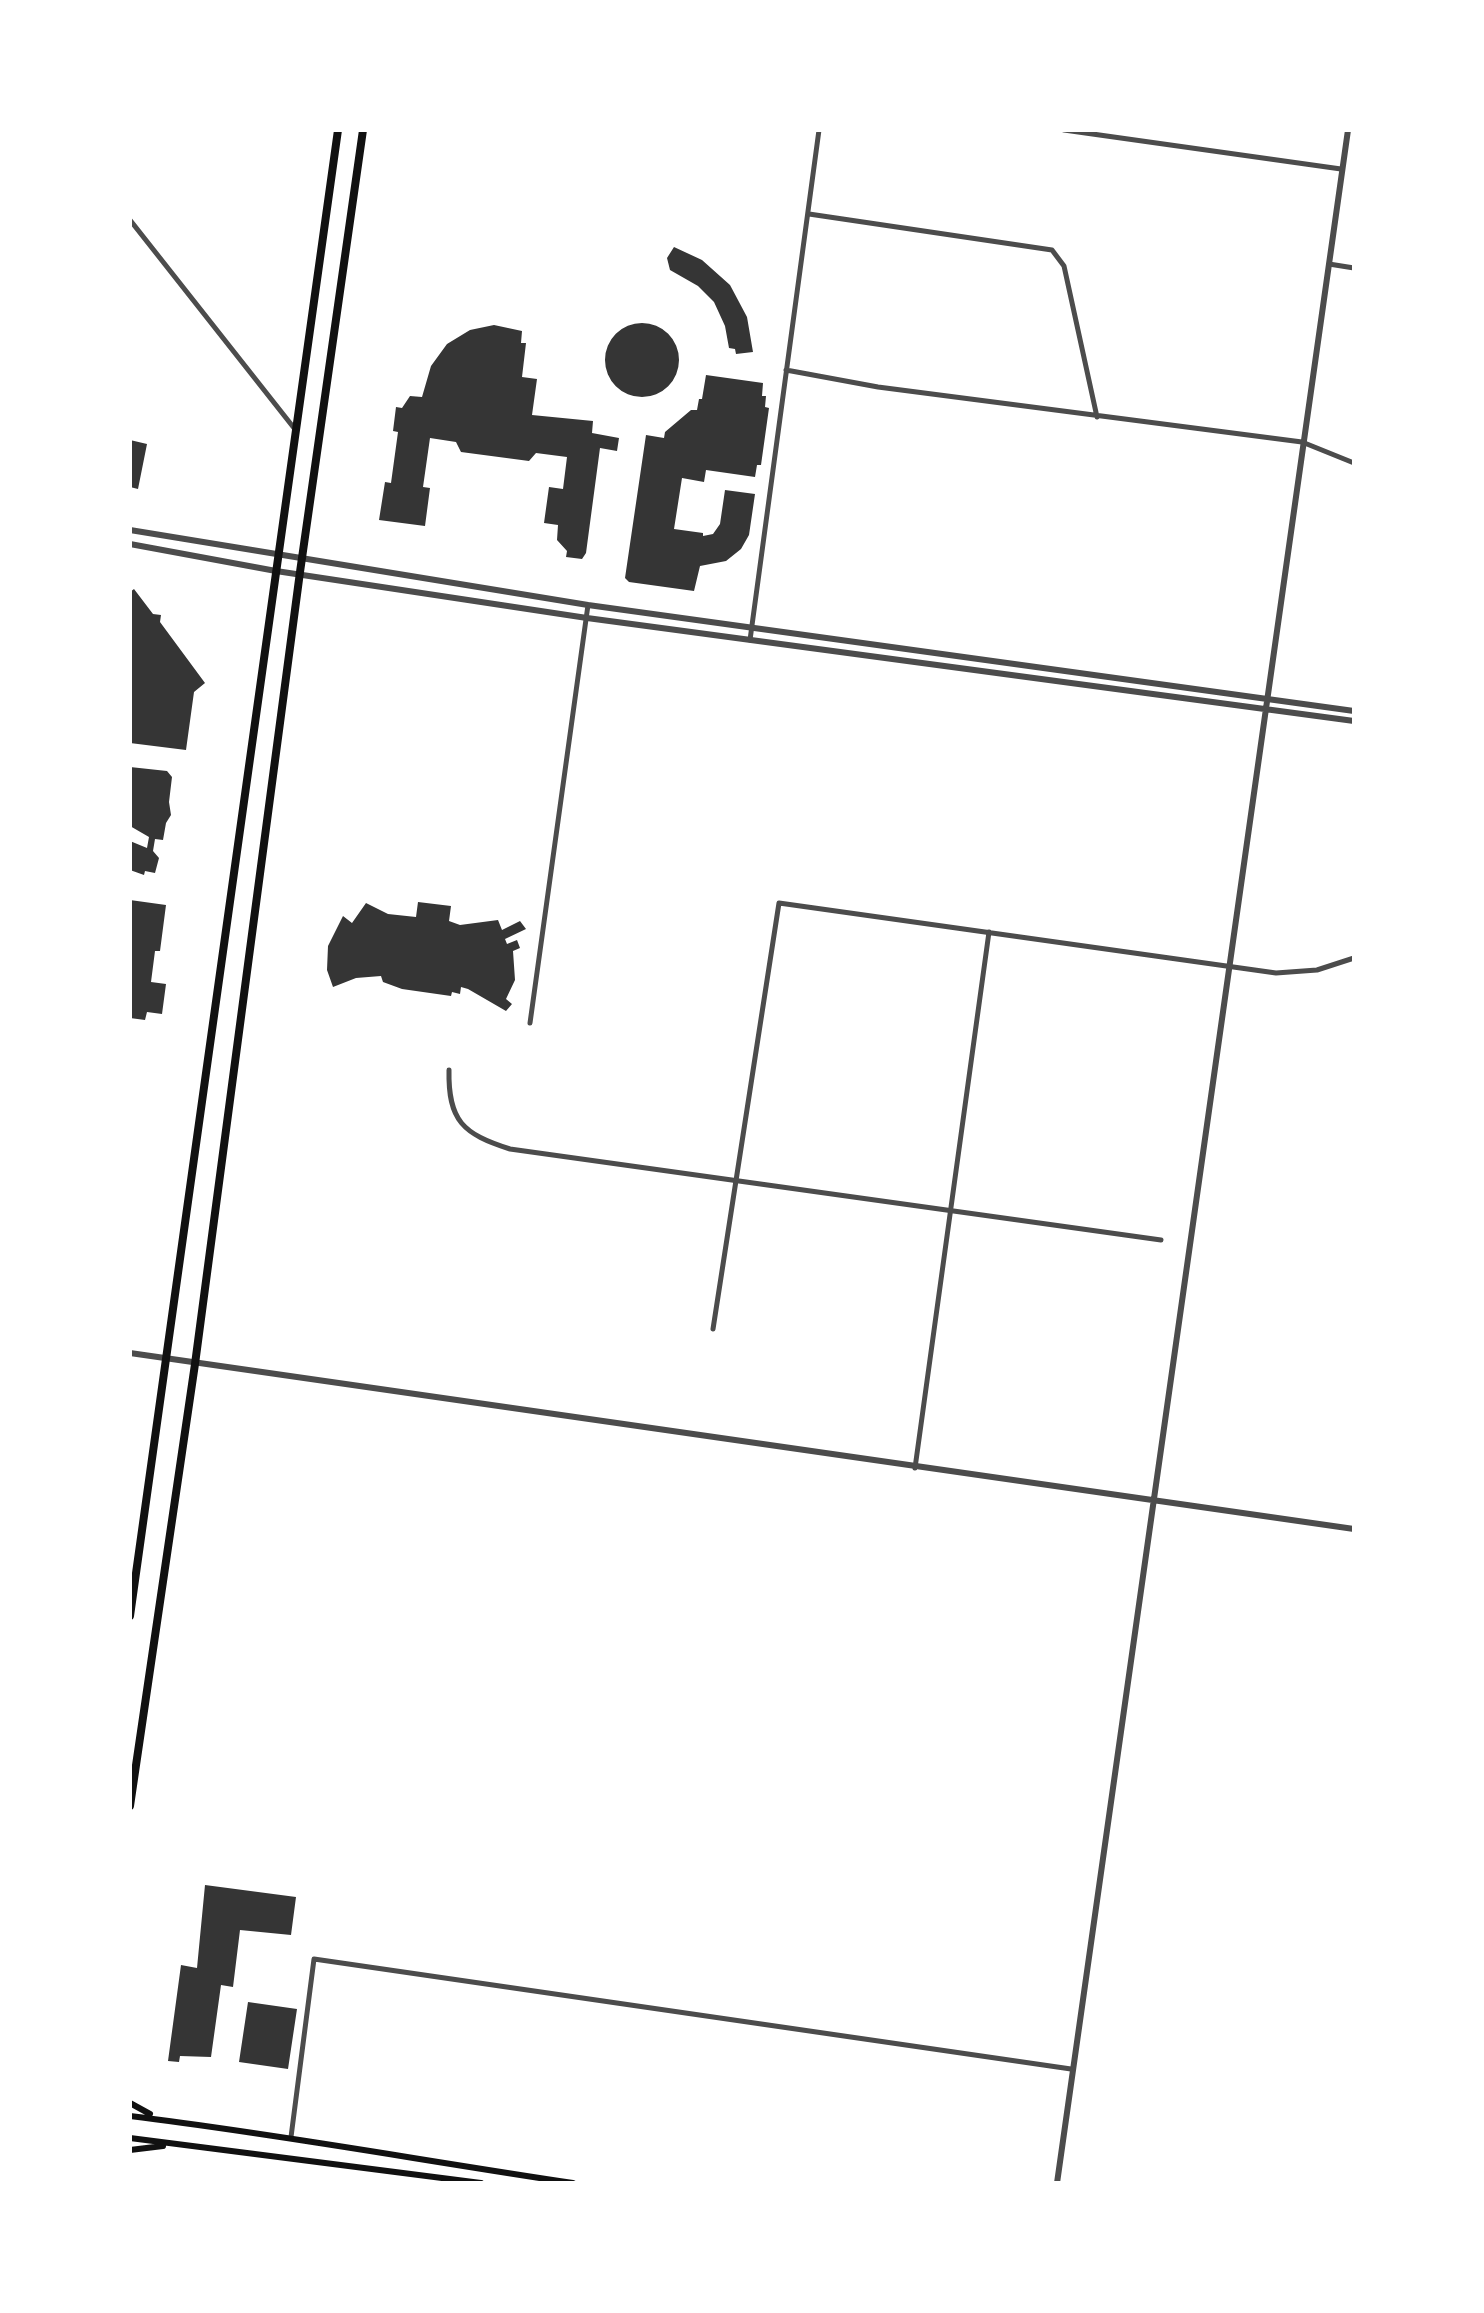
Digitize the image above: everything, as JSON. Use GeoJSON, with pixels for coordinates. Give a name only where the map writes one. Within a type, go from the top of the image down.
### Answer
{"type":"FeatureCollection","features":[{"type":"Feature","properties":{"kind":"main road"},"geometry":{"type":"LineString","coordinates":[[130,1616],[338,130]]}},
{"type":"Feature","properties":{"kind":"main road"},"geometry":{"type":"LineString","coordinates":[[130,1806],[363,130]]}},
{"type":"Feature","properties":{"kind":"main road"},"geometry":{"type":"LineString","coordinates":[[130,2103],[170,2120]]}},
{"type":"Feature","properties":{"kind":"main road"},"geometry":{"type":"LineString","coordinates":[[130,2116],[291,2137],[336,2148],[573,2183]]}},
{"type":"Feature","properties":{"kind":"main road"},"geometry":{"type":"LineString","coordinates":[[130,2138],[481,2183]]}},
{"type":"Feature","properties":{"kind":"main road"},"geometry":{"type":"LineString","coordinates":[[130,2150],[191,2146]]}},
{"type":"Feature","properties":{"kind":"street"},"geometry":{"type":"LineString","coordinates":[[750,640],[819,130]]}},
{"type":"Feature","properties":{"kind":"street"},"geometry":{"type":"LineString","coordinates":[[1064,130],[1341,169]]}},
{"type":"Feature","properties":{"kind":"street"},"geometry":{"type":"LineString","coordinates":[[1057,2183],[1348,130]]}},
{"type":"Feature","properties":{"kind":"street"},"geometry":{"type":"LineString","coordinates":[[809,214],[1052,250],[1064,266],[1096,417]]}},
{"type":"Feature","properties":{"kind":"street"},"geometry":{"type":"LineString","coordinates":[[130,220],[296,430]]}},
{"type":"Feature","properties":{"kind":"street"},"geometry":{"type":"LineString","coordinates":[[1329,264],[1354,268]]}},
{"type":"Feature","properties":{"kind":"street"},"geometry":{"type":"LineString","coordinates":[[786,370],[1096,417],[1302,442],[1354,463]]}},
{"type":"Feature","properties":{"kind":"street"},"geometry":{"type":"LineString","coordinates":[[130,530],[588,605],[1354,710]]}},
{"type":"Feature","properties":{"kind":"street"},"geometry":{"type":"LineString","coordinates":[[130,544],[276,571],[587,618],[1354,721]]}},
{"type":"Feature","properties":{"kind":"street"},"geometry":{"type":"LineString","coordinates":[[530,1023],[588,605]]}},
{"type":"Feature","properties":{"kind":"street"},"geometry":{"type":"LineString","coordinates":[[712,1328],[779,903],[1228,967],[1318,970],[1354,958]]}},
{"type":"Feature","properties":{"kind":"street"},"geometry":{"type":"LineString","coordinates":[[915,1468],[989,932]]}},
{"type":"Feature","properties":{"kind":"street"},"geometry":{"type":"LineString","coordinates":[[449,1070],[449,1090],[457,1119],[479,1139],[510,1149],[1162,1240]]}},
{"type":"Feature","properties":{"kind":"street"},"geometry":{"type":"LineString","coordinates":[[130,1353],[1354,1529]]}},
{"type":"Feature","properties":{"kind":"street"},"geometry":{"type":"LineString","coordinates":[[291,2137],[314,1959],[1071,2069]]}},
{"type":"Feature","properties":{"kind":"building"},"geometry":{"type":"Polygon","coordinates":[[[674,247],[702,260],[730,285],[747,317],[753,352],[736,354],[735,349],[729,348],[725,326],[714,302],[698,286],[670,270],[667,258],[674,247]]]}},
{"type":"Feature","properties":{"kind":"building"},"geometry":{"type":"Polygon","coordinates":[[[642,323],[668,334],[679,360],[668,386],[642,397],[616,386],[605,360],[616,334],[642,323]]]}},
{"type":"Feature","properties":{"kind":"building"},"geometry":{"type":"Polygon","coordinates":[[[494,325],[522,331],[521,343],[526,343],[522,377],[537,379],[532,415],[593,421],[592,433],[619,438],[617,451],[600,448],[582,559],[566,557],[567,551],[557,540],[558,525],[544,523],[549,487],[563,489],[567,457],[536,453],[529,461],[461,452],[456,442],[430,438],[423,487],[430,488],[425,526],[379,520],[385,482],[391,483],[398,432],[393,431],[396,407],[402,408],[410,396],[422,397],[431,366],[447,344],[470,330],[494,325]]]}},
{"type":"Feature","properties":{"kind":"building"},"geometry":{"type":"Polygon","coordinates":[[[706,375],[763,383],[762,396],[766,396],[765,407],[769,408],[761,465],[757,465],[755,477],[706,470],[704,482],[682,478],[674,529],[703,536],[713,534],[720,524],[725,490],[755,494],[749,535],[741,549],[726,561],[700,566],[694,591],[629,582],[625,578],[646,435],[664,438],[665,432],[691,410],[697,410],[706,375]]]}},
{"type":"Feature","properties":{"kind":"building"},"geometry":{"type":"Polygon","coordinates":[[[130,440],[147,444],[138,489],[130,487],[130,440]]]}},
{"type":"Feature","properties":{"kind":"building"},"geometry":{"type":"Polygon","coordinates":[[[134,589],[153,614],[161,615],[160,622],[205,683],[194,692],[186,750],[130,743],[130,592],[134,589]]]}},
{"type":"Feature","properties":{"kind":"building"},"geometry":{"type":"Polygon","coordinates":[[[130,767],[167,771],[172,777],[171,815],[163,840],[155,839],[153,851],[159,858],[155,873],[145,871],[144,875],[130,870],[130,841],[147,848],[149,837],[130,826],[130,767]]]}},
{"type":"Feature","properties":{"kind":"building"},"geometry":{"type":"Polygon","coordinates":[[[130,900],[166,905],[151,982],[166,984],[162,1014],[147,1012],[145,1020],[130,1018],[130,900]]]}},
{"type":"Feature","properties":{"kind":"building"},"geometry":{"type":"Polygon","coordinates":[[[418,902],[451,906],[449,921],[460,925],[498,920],[502,930],[520,921],[526,929],[505,939],[507,944],[517,940],[520,948],[513,951],[515,980],[506,999],[512,1004],[506,1011],[461,987],[460,994],[452,992],[451,996],[402,989],[383,982],[381,976],[356,978],[333,987],[327,970],[328,946],[343,916],[352,923],[366,903],[388,914],[416,917],[418,902]]]}},
{"type":"Feature","properties":{"kind":"building"},"geometry":{"type":"Polygon","coordinates":[[[205,1885],[296,1897],[291,1935],[240,1930],[233,1987],[221,1985],[211,2057],[180,2056],[179,2062],[168,2061],[181,1965],[197,1968],[205,1885]]]}},
{"type":"Feature","properties":{"kind":"building"},"geometry":{"type":"Polygon","coordinates":[[[248,2002],[297,2009],[288,2069],[239,2062],[248,2002]]]}}]}
